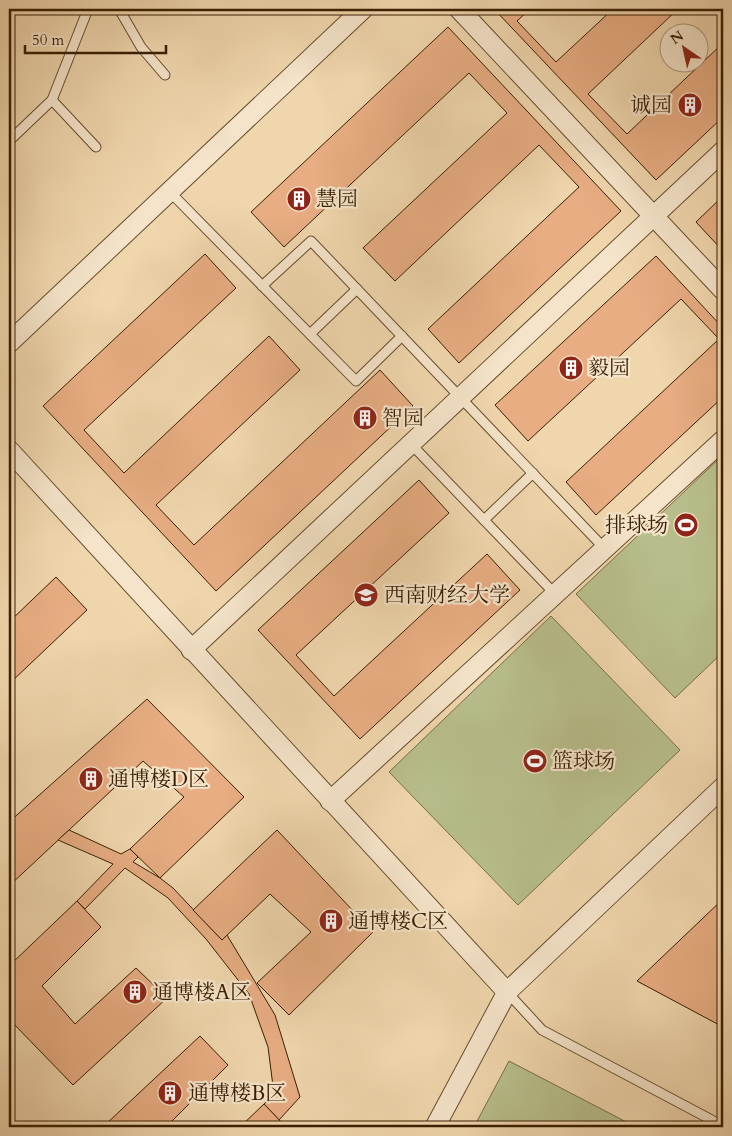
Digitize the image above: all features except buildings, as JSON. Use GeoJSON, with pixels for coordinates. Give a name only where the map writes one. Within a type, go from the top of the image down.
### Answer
{"type":"FeatureCollection","features":[{"type":"Feature","properties":{"kind":"street"},"geometry":{"type":"LineString","coordinates":[[9,343],[363,9]]}},
{"type":"Feature","properties":{"kind":"street"},"geometry":{"type":"LineString","coordinates":[[459,9],[723,290]]}},
{"type":"Feature","properties":{"kind":"street"},"geometry":{"type":"LineString","coordinates":[[191,650],[723,151]]}},
{"type":"Feature","properties":{"kind":"street"},"geometry":{"type":"LineString","coordinates":[[330,801],[723,440]]}},
{"type":"Feature","properties":{"kind":"street"},"geometry":{"type":"LineString","coordinates":[[9,450],[507,992]]}},
{"type":"Feature","properties":{"kind":"street"},"geometry":{"type":"LineString","coordinates":[[435,1127],[507,992],[723,787]]}},
{"type":"Feature","properties":{"kind":"lane"},"geometry":{"type":"LineString","coordinates":[[9,141],[52,100],[88,9]]}},
{"type":"Feature","properties":{"kind":"lane"},"geometry":{"type":"LineString","coordinates":[[119,9],[141,47],[165,75]]}},
{"type":"Feature","properties":{"kind":"lane"},"geometry":{"type":"LineString","coordinates":[[52,100],[96,147]]}},
{"type":"Feature","properties":{"kind":"lane"},"geometry":{"type":"LineString","coordinates":[[169,192],[356,380],[402,336]]}},
{"type":"Feature","properties":{"kind":"lane"},"geometry":{"type":"LineString","coordinates":[[262,286],[310,241],[605,549]]}},
{"type":"Feature","properties":{"kind":"lane"},"geometry":{"type":"LineString","coordinates":[[310,334],[357,289]]}},
{"type":"Feature","properties":{"kind":"lane"},"geometry":{"type":"LineString","coordinates":[[411,444],[556,594]]}},
{"type":"Feature","properties":{"kind":"lane"},"geometry":{"type":"LineString","coordinates":[[484,520],[533,473]]}},
{"type":"Feature","properties":{"kind":"lane"},"geometry":{"type":"LineString","coordinates":[[507,992],[542,1030],[723,1126]]}},
{"type":"Feature","properties":{"kind":"green space","name":"排球场"},"geometry":{"type":"Polygon","coordinates":[[[723,455],[723,652],[675,698],[576,594],[723,455]]]}},
{"type":"Feature","properties":{"kind":"green space","name":"篮球场"},"geometry":{"type":"Polygon","coordinates":[[[551,616],[680,750],[518,905],[389,772],[551,616]]]}},
{"type":"Feature","properties":{"kind":"green space"},"geometry":{"type":"Polygon","coordinates":[[[509,1061],[636,1127],[474,1127],[509,1061]]]}},
{"type":"Feature","properties":{"kind":"place","name":"诚园"},"geometry":{"type":"Point","coordinates":[690,105]}},
{"type":"Feature","properties":{"kind":"place","name":"慧园"},"geometry":{"type":"Point","coordinates":[299,199]}},
{"type":"Feature","properties":{"kind":"place","name":"毅园"},"geometry":{"type":"Point","coordinates":[571,368]}},
{"type":"Feature","properties":{"kind":"place","name":"智园"},"geometry":{"type":"Point","coordinates":[365,418]}},
{"type":"Feature","properties":{"kind":"place","name":"排球场"},"geometry":{"type":"Point","coordinates":[686,525]}},
{"type":"Feature","properties":{"kind":"place","name":"西南财经大学"},"geometry":{"type":"Point","coordinates":[366,595]}},
{"type":"Feature","properties":{"kind":"place","name":"篮球场"},"geometry":{"type":"Point","coordinates":[535,761]}},
{"type":"Feature","properties":{"kind":"place","name":"通博楼D区"},"geometry":{"type":"Point","coordinates":[91,779]}},
{"type":"Feature","properties":{"kind":"place","name":"通博楼C区"},"geometry":{"type":"Point","coordinates":[331,921]}},
{"type":"Feature","properties":{"kind":"place","name":"通博楼A区"},"geometry":{"type":"Point","coordinates":[135,992]}},
{"type":"Feature","properties":{"kind":"place","name":"通博楼B区"},"geometry":{"type":"Point","coordinates":[170,1093]}}]}
